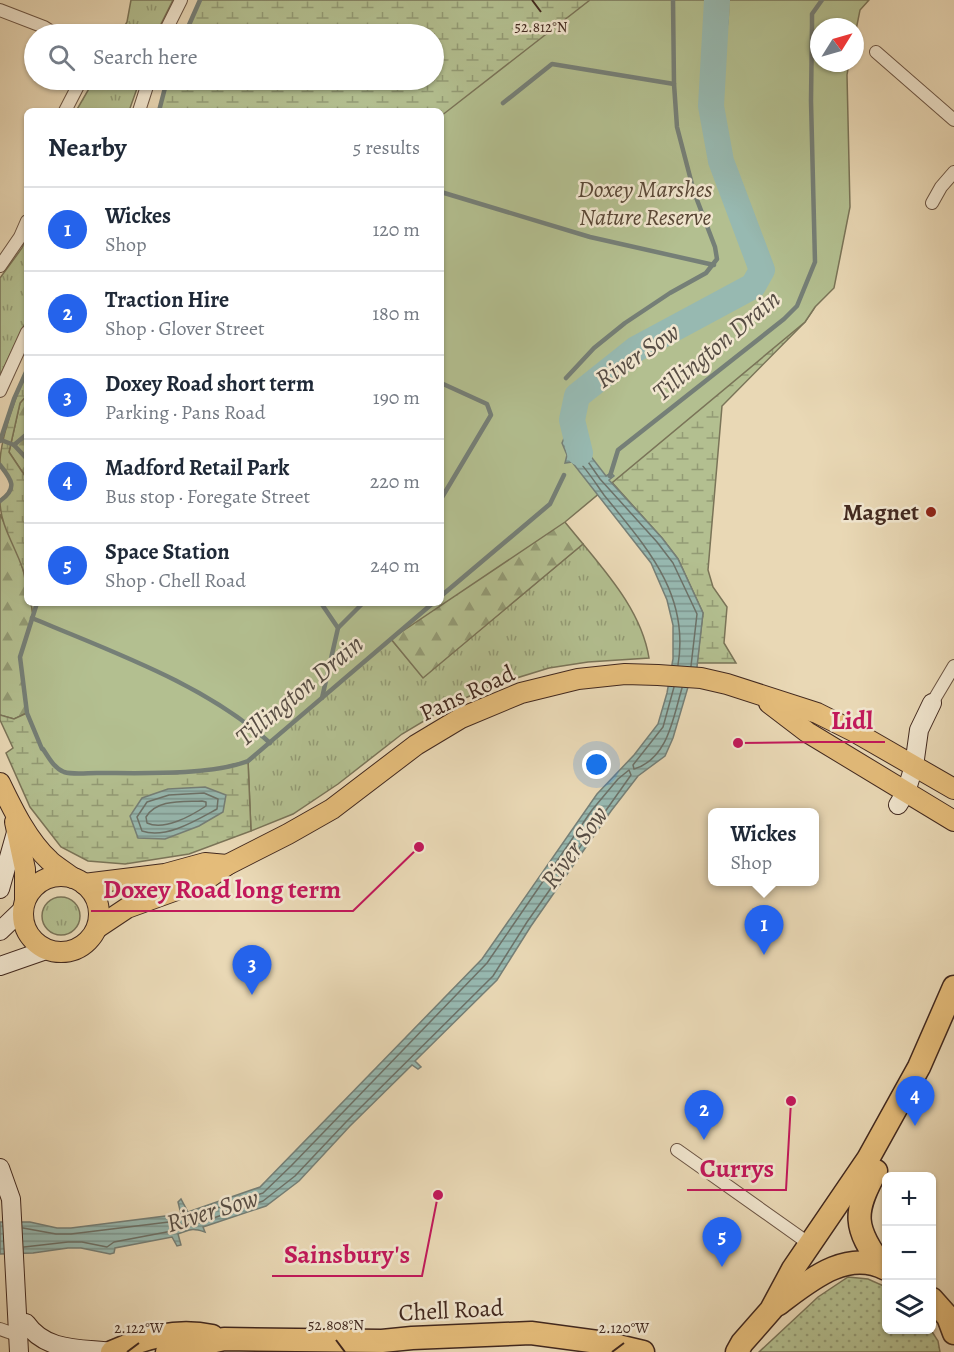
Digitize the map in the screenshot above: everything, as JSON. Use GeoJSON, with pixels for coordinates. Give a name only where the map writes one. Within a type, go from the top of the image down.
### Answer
{"type":"FeatureCollection","features":[{"type":"Feature","properties":{"kind":"highway"},"geometry":{"type":"LineString","coordinates":[[771,1310],[793,1269],[868,1160],[919,1067],[954,987]]}},
{"type":"Feature","properties":{"kind":"highway"},"geometry":{"type":"LineString","coordinates":[[882,1264],[866,1242],[859,1208],[864,1193],[954,1025]]}},
{"type":"Feature","properties":{"kind":"highway"},"geometry":{"type":"LineString","coordinates":[[734,1349],[771,1310],[815,1277],[832,1268],[860,1262],[882,1267]]}},
{"type":"Feature","properties":{"kind":"highway"},"geometry":{"type":"LineString","coordinates":[[936,1303],[953,1322]]}},
{"type":"Feature","properties":{"kind":"highway","name":"Chell Road"},"geometry":{"type":"LineString","coordinates":[[112,1352],[142,1340],[179,1332],[198,1333],[224,1339],[381,1341],[531,1333],[605,1343],[643,1352]]}},
{"type":"Feature","properties":{"kind":"highway","name":"Chell Road"},"geometry":{"type":"LineString","coordinates":[[167,1352],[224,1339]]}},
{"type":"Feature","properties":{"kind":"main road","name":"Pans Road"},"geometry":{"type":"LineString","coordinates":[[97,928],[138,902],[207,879],[227,865],[278,840],[332,809],[416,745],[461,718],[521,693],[578,679],[636,674],[701,678],[727,684],[817,713],[855,732],[954,789]]}},
{"type":"Feature","properties":{"kind":"main road","name":"Pans Road"},"geometry":{"type":"LineString","coordinates":[[760,696],[902,799],[954,820]]}},
{"type":"Feature","properties":{"kind":"main road"},"geometry":{"type":"LineString","coordinates":[[0,783],[34,843],[50,861],[92,893],[98,904],[97,928],[87,942],[77,949],[65,953],[46,950],[28,933],[23,921],[25,869],[11,805]]}},
{"type":"Feature","properties":{"kind":"main road","name":"Pans Road"},"geometry":{"type":"LineString","coordinates":[[78,881],[165,874],[205,863],[227,865]]}},
{"type":"Feature","properties":{"kind":"main road"},"geometry":{"type":"LineString","coordinates":[[24,904],[31,890],[40,882],[51,878],[78,881]]}},
{"type":"Feature","properties":{"kind":"street"},"geometry":{"type":"LineString","coordinates":[[169,24],[181,0]]}},
{"type":"Feature","properties":{"kind":"street"},"geometry":{"type":"LineString","coordinates":[[0,10],[36,24]]}},
{"type":"Feature","properties":{"kind":"street"},"geometry":{"type":"LineString","coordinates":[[876,52],[954,120]]}},
{"type":"Feature","properties":{"kind":"street"},"geometry":{"type":"LineString","coordinates":[[67,108],[76,90]]}},
{"type":"Feature","properties":{"kind":"street"},"geometry":{"type":"LineString","coordinates":[[140,108],[146,90]]}},
{"type":"Feature","properties":{"kind":"street"},"geometry":{"type":"LineString","coordinates":[[932,203],[941,187],[954,172]]}},
{"type":"Feature","properties":{"kind":"street"},"geometry":{"type":"LineString","coordinates":[[0,266],[24,228]]}},
{"type":"Feature","properties":{"kind":"street"},"geometry":{"type":"LineString","coordinates":[[0,390],[24,338]]}},
{"type":"Feature","properties":{"kind":"street"},"geometry":{"type":"LineString","coordinates":[[902,799],[914,766],[919,730],[954,666]]}},
{"type":"Feature","properties":{"kind":"street"},"geometry":{"type":"LineString","coordinates":[[0,889],[17,829]]}},
{"type":"Feature","properties":{"kind":"street"},"geometry":{"type":"LineString","coordinates":[[0,931],[24,904]]}},
{"type":"Feature","properties":{"kind":"street"},"geometry":{"type":"LineString","coordinates":[[0,966],[46,950]]}},
{"type":"Feature","properties":{"kind":"street"},"geometry":{"type":"LineString","coordinates":[[677,1150],[811,1245]]}},
{"type":"Feature","properties":{"kind":"street"},"geometry":{"type":"LineString","coordinates":[[0,1168],[11,1198],[16,1283],[16,1335],[34,1352]]}},
{"type":"Feature","properties":{"kind":"street"},"geometry":{"type":"LineString","coordinates":[[16,1335],[40,1339],[50,1345],[112,1352]]}},
{"type":"Feature","properties":{"kind":"green space"},"geometry":{"type":"Polygon","coordinates":[[[131,0],[173,0],[161,24],[126,24],[131,0]]]}},
{"type":"Feature","properties":{"kind":"green space"},"geometry":{"type":"Polygon","coordinates":[[[200,0],[706,0],[444,493],[444,108],[160,108],[164,90],[444,90],[444,24],[189,24],[200,0]]]}},
{"type":"Feature","properties":{"kind":"green space","name":"Doxey Marshes Nature Reserve"},"geometry":{"type":"Polygon","coordinates":[[[590,0],[869,0],[860,10],[858,18],[810,18],[810,72],[848,72],[850,207],[834,288],[815,307],[805,322],[565,522],[444,603],[444,114],[590,0]]]}},
{"type":"Feature","properties":{"kind":"green space"},"geometry":{"type":"Polygon","coordinates":[[[88,90],[136,90],[130,108],[78,108],[88,90]]]}},
{"type":"Feature","properties":{"kind":"green space"},"geometry":{"type":"Polygon","coordinates":[[[24,243],[24,325],[0,376],[0,278],[24,243]]]}},
{"type":"Feature","properties":{"kind":"green space"},"geometry":{"type":"Polygon","coordinates":[[[815,307],[805,322],[722,406],[708,570],[713,587],[727,607],[724,643],[736,663],[697,663],[703,613],[678,559],[609,479],[815,307]]]}},
{"type":"Feature","properties":{"kind":"green space"},"geometry":{"type":"Polygon","coordinates":[[[24,378],[24,398],[20,403],[9,452],[24,474],[24,573],[7,532],[0,501],[8,495],[12,485],[0,463],[6,429],[24,378]]]}},
{"type":"Feature","properties":{"kind":"green space"},"geometry":{"type":"Polygon","coordinates":[[[24,398],[24,474],[9,452],[20,403],[24,398]]]}},
{"type":"Feature","properties":{"kind":"green space"},"geometry":{"type":"Polygon","coordinates":[[[444,499],[550,504],[583,544],[423,678],[391,639],[401,607],[444,606],[444,499]]]}},
{"type":"Feature","properties":{"kind":"green space"},"geometry":{"type":"Polygon","coordinates":[[[0,514],[24,574],[24,606],[32,606],[33,615],[20,657],[27,713],[14,719],[0,715],[0,514]]]}},
{"type":"Feature","properties":{"kind":"green space"},"geometry":{"type":"Polygon","coordinates":[[[583,544],[624,597],[640,626],[649,658],[588,662],[549,668],[497,684],[454,703],[402,734],[338,784],[293,814],[251,831],[248,761],[391,639],[423,677],[583,544]]]}},
{"type":"Feature","properties":{"kind":"green space"},"geometry":{"type":"Polygon","coordinates":[[[32,606],[396,606],[391,639],[248,761],[251,831],[189,854],[125,864],[88,861],[61,847],[30,807],[6,753],[13,748],[0,720],[0,715],[14,719],[27,713],[20,657],[33,615],[32,606]]]}},
{"type":"Feature","properties":{"kind":"green space","name":"Doxey Marshes Nature Reserve"},"geometry":{"type":"Polygon","coordinates":[[[36,606],[440,606],[391,639],[248,761],[210,770],[65,773],[54,765],[42,749],[27,713],[20,657],[36,606]]]}},
{"type":"Feature","properties":{"kind":"green space"},"geometry":{"type":"Polygon","coordinates":[[[61,897],[75,902],[80,916],[75,930],[61,935],[47,930],[42,916],[47,902],[61,897]]]}},
{"type":"Feature","properties":{"kind":"green space"},"geometry":{"type":"Polygon","coordinates":[[[848,1277],[868,1279],[882,1285],[882,1334],[934,1334],[938,1341],[940,1352],[759,1352],[818,1297],[848,1277]]]}},
{"type":"Feature","properties":{"kind":"water"},"geometry":{"type":"Polygon","coordinates":[[[706,0],[728,0],[729,10],[727,30],[712,77],[706,0]]]}},
{"type":"Feature","properties":{"kind":"water"},"geometry":{"type":"Polygon","coordinates":[[[572,420],[586,435],[589,454],[606,476],[611,473],[614,476],[609,480],[678,559],[703,613],[697,667],[701,670],[688,687],[673,738],[665,756],[638,776],[531,926],[497,980],[415,1061],[421,1067],[418,1069],[412,1065],[350,1126],[299,1181],[266,1206],[203,1227],[205,1232],[192,1230],[178,1234],[181,1245],[177,1246],[172,1237],[115,1248],[114,1253],[110,1254],[81,1248],[68,1248],[33,1253],[0,1254],[0,1222],[30,1222],[57,1228],[71,1228],[181,1214],[178,1202],[181,1199],[188,1212],[260,1187],[482,959],[597,794],[634,755],[658,724],[673,659],[673,625],[667,600],[651,563],[572,462],[565,463],[567,455],[562,443],[572,420]]]}},
{"type":"Feature","properties":{"kind":"water"},"geometry":{"type":"Polygon","coordinates":[[[205,787],[226,795],[223,812],[199,826],[165,839],[138,838],[130,816],[142,798],[168,789],[205,787]]]}},
{"type":"Feature","properties":{"kind":"waterway"},"geometry":{"type":"LineString","coordinates":[[189,24],[200,0]]}},
{"type":"Feature","properties":{"kind":"waterway"},"geometry":{"type":"LineString","coordinates":[[566,378],[594,348],[625,323],[670,293],[706,273],[717,259],[715,247],[694,192],[677,127],[673,0]]}},
{"type":"Feature","properties":{"kind":"waterway","name":"River Sow"},"geometry":{"type":"LineString","coordinates":[[580,453],[572,420],[577,396],[636,349],[753,286],[762,270],[721,161],[711,106],[717,0]]}},
{"type":"Feature","properties":{"kind":"waterway","name":"Tillington Drain"},"geometry":{"type":"LineString","coordinates":[[610,476],[618,450],[784,319],[797,306],[815,262],[811,101],[812,14],[822,0]]}},
{"type":"Feature","properties":{"kind":"waterway"},"geometry":{"type":"LineString","coordinates":[[503,103],[552,64],[674,84]]}},
{"type":"Feature","properties":{"kind":"waterway"},"geometry":{"type":"LineString","coordinates":[[160,108],[164,90]]}},
{"type":"Feature","properties":{"kind":"waterway"},"geometry":{"type":"LineString","coordinates":[[444,193],[590,237],[714,265]]}},
{"type":"Feature","properties":{"kind":"waterway"},"geometry":{"type":"LineString","coordinates":[[0,441],[24,377]]}},
{"type":"Feature","properties":{"kind":"waterway"},"geometry":{"type":"LineString","coordinates":[[444,384],[487,404],[491,415],[444,494]]}},
{"type":"Feature","properties":{"kind":"waterway"},"geometry":{"type":"LineString","coordinates":[[1,440],[14,445],[24,437]]}},
{"type":"Feature","properties":{"kind":"waterway"},"geometry":{"type":"LineString","coordinates":[[14,445],[24,456]]}},
{"type":"Feature","properties":{"kind":"waterway"},"geometry":{"type":"LineString","coordinates":[[0,465],[8,475],[11,484],[9,492],[0,501]]}},
{"type":"Feature","properties":{"kind":"waterway","name":"Tillington Drain"},"geometry":{"type":"LineString","coordinates":[[444,593],[550,504],[564,475]]}},
{"type":"Feature","properties":{"kind":"waterway"},"geometry":{"type":"LineString","coordinates":[[36,606],[20,657],[27,713],[42,749]]}},
{"type":"Feature","properties":{"kind":"waterway"},"geometry":{"type":"LineString","coordinates":[[322,698],[338,628],[323,606]]}},
{"type":"Feature","properties":{"kind":"waterway"},"geometry":{"type":"LineString","coordinates":[[338,628],[360,606]]}},
{"type":"Feature","properties":{"kind":"waterway","name":"Tillington Drain"},"geometry":{"type":"LineString","coordinates":[[43,749],[57,768],[72,773],[194,771],[232,766],[248,761],[429,606]]}},
{"type":"Feature","properties":{"kind":"waterway"},"geometry":{"type":"LineString","coordinates":[[32,618],[187,686],[217,703],[270,743]]}},
{"type":"Feature","properties":{"kind":"place","name":"Magnet"},"geometry":{"type":"Point","coordinates":[931,512]}},
{"type":"Feature","properties":{"kind":"place","name":"Lidl"},"geometry":{"type":"Point","coordinates":[738,743]}},
{"type":"Feature","properties":{"kind":"place","name":"Doxey Road long term"},"geometry":{"type":"Point","coordinates":[419,847]}},
{"type":"Feature","properties":{"kind":"place","name":"Wickes"},"geometry":{"type":"Point","coordinates":[764,955]}},
{"type":"Feature","properties":{"kind":"place","name":"Doxey Road short term"},"geometry":{"type":"Point","coordinates":[252,995]}},
{"type":"Feature","properties":{"kind":"place","name":"Currys"},"geometry":{"type":"Point","coordinates":[791,1101]}},
{"type":"Feature","properties":{"kind":"place","name":"Madford Retail Park"},"geometry":{"type":"Point","coordinates":[915,1126]}},
{"type":"Feature","properties":{"kind":"place","name":"Traction Hire"},"geometry":{"type":"Point","coordinates":[704,1140]}},
{"type":"Feature","properties":{"kind":"place","name":"Sainsbury's"},"geometry":{"type":"Point","coordinates":[438,1195]}},
{"type":"Feature","properties":{"kind":"place","name":"Space Station"},"geometry":{"type":"Point","coordinates":[722,1267]}}]}
